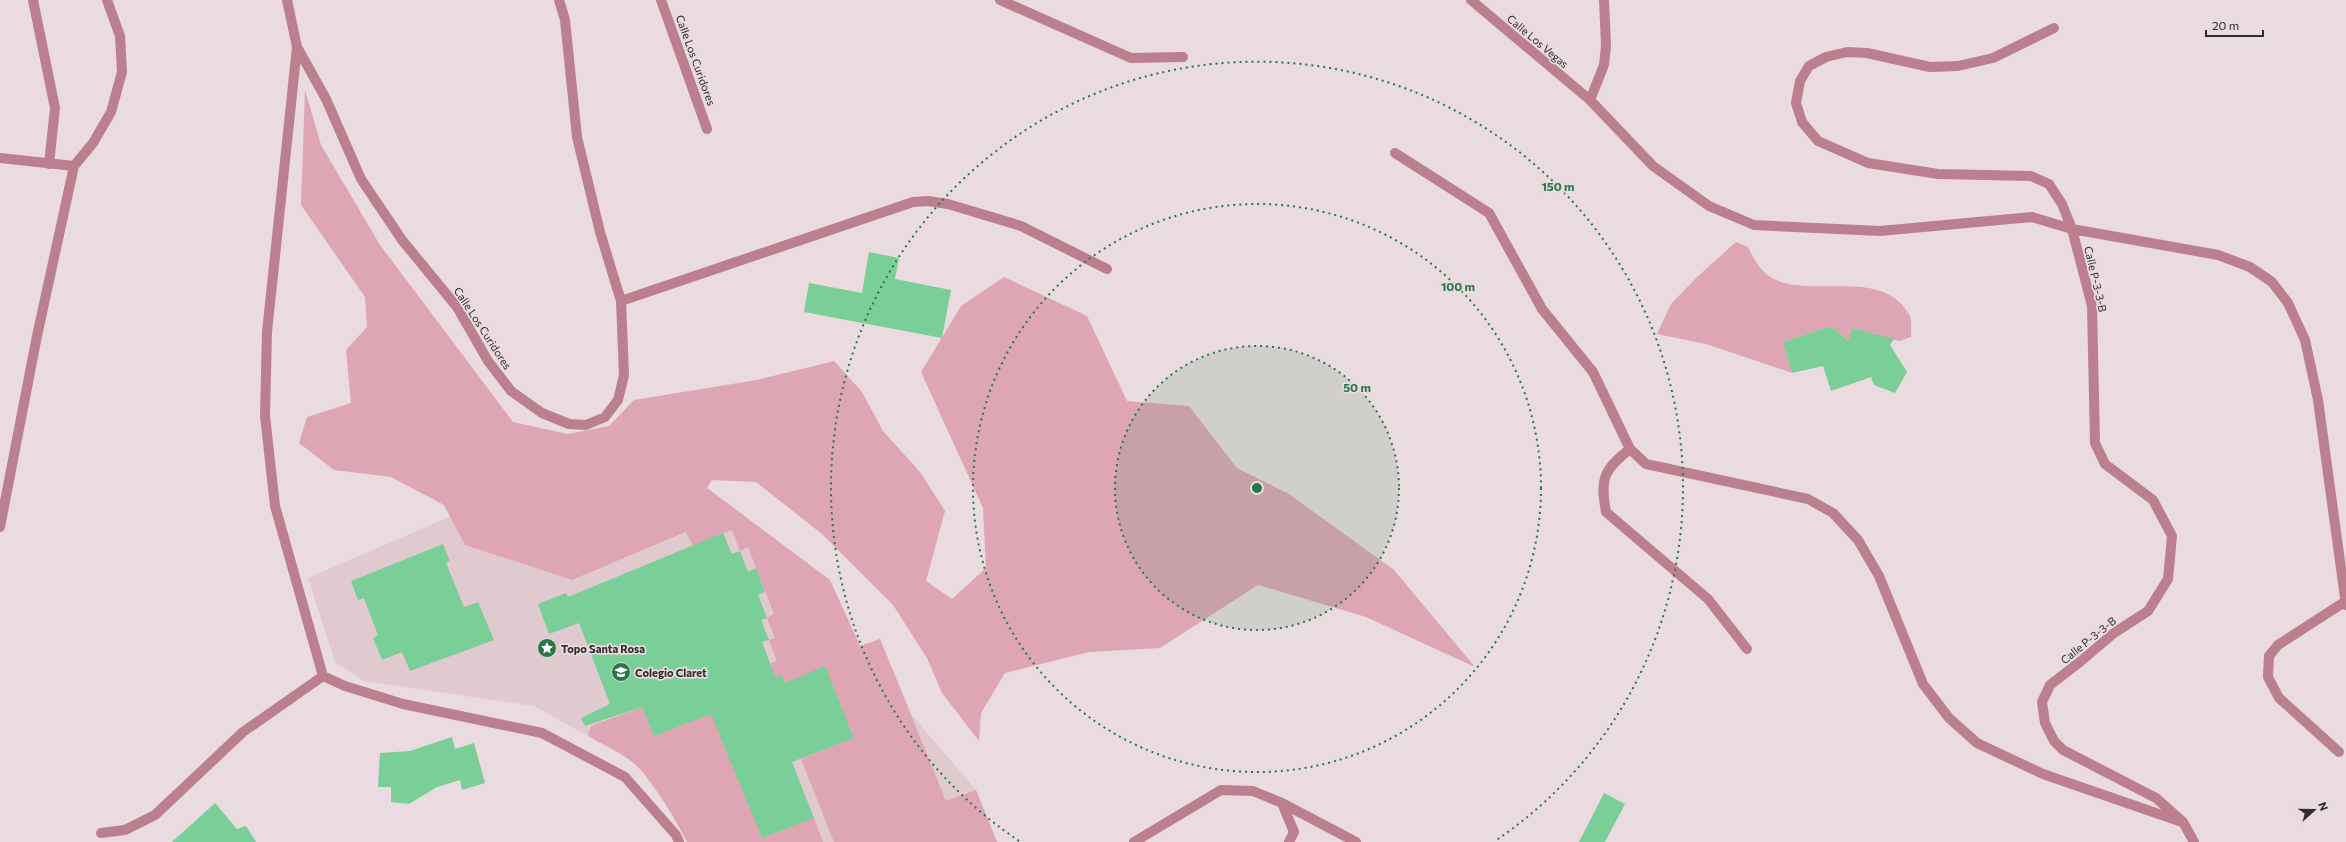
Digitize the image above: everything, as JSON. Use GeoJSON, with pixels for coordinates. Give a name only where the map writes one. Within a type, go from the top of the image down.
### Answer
{"type":"FeatureCollection","features":[{"type":"Feature","properties":{"kind":"street"},"geometry":{"type":"LineString","coordinates":[[33,0],[55,108],[49,164]]}},
{"type":"Feature","properties":{"kind":"street"},"geometry":{"type":"LineString","coordinates":[[0,527],[37,336],[74,166],[93,144],[111,112],[122,72],[120,36],[107,0]]}},
{"type":"Feature","properties":{"kind":"street","name":"Calle Los Curidores"},"geometry":{"type":"LineString","coordinates":[[287,0],[297,47],[326,99],[361,179],[402,240],[457,307],[488,361],[511,391],[542,413],[569,424],[586,425],[605,417],[618,400],[624,375],[621,301],[600,232],[577,137],[565,20],[559,0]]}},
{"type":"Feature","properties":{"kind":"street","name":"Calle Los Curidores"},"geometry":{"type":"LineString","coordinates":[[661,0],[707,129]]}},
{"type":"Feature","properties":{"kind":"street"},"geometry":{"type":"LineString","coordinates":[[1000,0],[1132,58],[1183,57]]}},
{"type":"Feature","properties":{"kind":"street","name":"Calle Los Vegas"},"geometry":{"type":"LineString","coordinates":[[1471,0],[1590,100],[1653,166],[1709,206],[1754,225],[1880,231],[2032,218],[2072,229],[2218,255],[2250,267],[2272,282],[2288,303],[2305,340],[2318,400],[2345,603]]}},
{"type":"Feature","properties":{"kind":"street"},"geometry":{"type":"LineString","coordinates":[[1590,100],[1604,65],[1606,46],[1604,0]]}},
{"type":"Feature","properties":{"kind":"street","name":"Calle P-3-3-B"},"geometry":{"type":"LineString","coordinates":[[2054,28],[1993,58],[1958,66],[1930,67],[1867,54],[1847,52],[1826,57],[1809,66],[1800,81],[1796,103],[1802,122],[1818,141],[1868,163],[1938,174],[2031,176],[2049,184],[2062,204],[2072,229],[2092,306],[2095,443],[2105,464],[2153,500],[2172,536],[2168,578],[2148,611],[2114,632],[2081,661],[2050,685],[2042,702],[2045,723],[2054,741],[2062,750],[2156,798],[2183,822],[2194,842]]}},
{"type":"Feature","properties":{"kind":"street"},"geometry":{"type":"LineString","coordinates":[[297,47],[267,332],[265,416],[275,506],[323,676],[345,686],[403,704],[542,733],[625,777],[676,835],[679,842]]}},
{"type":"Feature","properties":{"kind":"street"},"geometry":{"type":"LineString","coordinates":[[1396,153],[1489,213],[1542,309],[1593,372],[1630,449],[1646,464],[1808,499],[1833,513],[1858,540],[1878,576],[1923,684],[1949,718],[1977,744],[2042,774],[2183,822]]}},
{"type":"Feature","properties":{"kind":"street"},"geometry":{"type":"LineString","coordinates":[[0,158],[74,166]]}},
{"type":"Feature","properties":{"kind":"street"},"geometry":{"type":"LineString","coordinates":[[621,301],[913,202],[948,204],[1021,226],[1107,269]]}},
{"type":"Feature","properties":{"kind":"street"},"geometry":{"type":"LineString","coordinates":[[1630,449],[1613,462],[1603,478],[1603,492],[1606,512],[1708,599],[1747,649]]}},
{"type":"Feature","properties":{"kind":"street"},"geometry":{"type":"LineString","coordinates":[[2338,752],[2278,698],[2268,677],[2268,656],[2278,645],[2345,603]]}},
{"type":"Feature","properties":{"kind":"street"},"geometry":{"type":"LineString","coordinates":[[101,833],[125,830],[155,815],[242,732],[323,676]]}},
{"type":"Feature","properties":{"kind":"street"},"geometry":{"type":"LineString","coordinates":[[1134,842],[1221,790],[1253,791],[1282,803],[1356,842]]}},
{"type":"Feature","properties":{"kind":"street"},"geometry":{"type":"LineString","coordinates":[[1282,803],[1294,832],[1289,842]]}},
{"type":"Feature","properties":{"kind":"shaded area"},"geometry":{"type":"Polygon","coordinates":[[[305,90],[321,145],[380,245],[513,422],[568,434],[609,426],[634,400],[757,380],[834,361],[862,392],[883,431],[920,472],[945,511],[926,581],[952,599],[986,568],[983,508],[921,372],[961,306],[1004,277],[1087,316],[1127,401],[1189,406],[1237,468],[1289,494],[1394,570],[1475,667],[1366,617],[1258,585],[1160,648],[1089,652],[1005,673],[981,713],[979,741],[942,693],[927,658],[893,605],[822,534],[756,482],[712,480],[707,488],[830,580],[860,646],[880,639],[946,801],[976,790],[997,842],[834,842],[801,759],[854,738],[825,667],[785,683],[782,675],[766,679],[761,667],[777,661],[769,640],[775,638],[767,618],[774,614],[748,547],[740,551],[732,530],[693,546],[686,532],[572,580],[465,545],[444,505],[391,477],[334,470],[299,443],[307,417],[351,403],[346,350],[367,327],[365,297],[301,205],[305,90]]]}},
{"type":"Feature","properties":{"kind":"shaded area"},"geometry":{"type":"Polygon","coordinates":[[[1736,242],[1748,247],[1755,261],[1765,273],[1774,279],[1791,284],[1809,286],[1847,286],[1883,292],[1898,301],[1910,316],[1911,337],[1899,341],[1854,328],[1848,341],[1831,326],[1783,342],[1792,373],[1706,344],[1657,334],[1671,304],[1696,278],[1736,242]]]}},
{"type":"Feature","properties":{"kind":"shaded area","name":"Colegio Claret"},"geometry":{"type":"Polygon","coordinates":[[[707,488],[830,580],[860,646],[880,639],[912,715],[976,790],[997,842],[687,842],[678,823],[642,771],[631,760],[534,706],[364,681],[335,662],[308,578],[451,516],[465,545],[572,580],[687,532],[707,488]]]}},
{"type":"Feature","properties":{"kind":"shaded area"},"geometry":{"type":"Polygon","coordinates":[[[642,707],[654,736],[720,710],[720,734],[762,838],[814,818],[823,842],[687,842],[662,798],[639,768],[621,754],[588,736],[591,726],[642,707]]]}},
{"type":"Feature","properties":{"kind":"building"},"geometry":{"type":"Polygon","coordinates":[[[869,252],[899,258],[895,279],[951,290],[942,338],[804,312],[809,283],[862,293],[869,252]]]}},
{"type":"Feature","properties":{"kind":"building"},"geometry":{"type":"Polygon","coordinates":[[[1831,326],[1848,341],[1853,328],[1894,339],[1890,345],[1907,372],[1895,393],[1874,385],[1871,377],[1831,391],[1823,366],[1792,373],[1783,342],[1831,326]]]}},
{"type":"Feature","properties":{"kind":"building"},"geometry":{"type":"Polygon","coordinates":[[[723,533],[732,554],[740,551],[748,572],[756,568],[765,592],[758,595],[767,618],[761,620],[769,640],[762,642],[775,677],[782,675],[785,683],[825,666],[854,738],[792,762],[814,818],[762,838],[711,714],[654,736],[642,707],[585,726],[581,718],[610,704],[579,623],[549,634],[538,604],[566,593],[568,597],[723,533]]]}},
{"type":"Feature","properties":{"kind":"building"},"geometry":{"type":"Polygon","coordinates":[[[443,544],[450,561],[446,563],[464,607],[478,602],[494,640],[410,671],[402,652],[382,660],[373,638],[378,635],[364,598],[358,600],[351,581],[443,544]]]}},
{"type":"Feature","properties":{"kind":"building"},"geometry":{"type":"Polygon","coordinates":[[[452,737],[455,749],[474,743],[485,783],[462,790],[460,780],[437,787],[409,804],[391,802],[391,787],[378,787],[380,753],[410,751],[452,737]]]}},
{"type":"Feature","properties":{"kind":"building"},"geometry":{"type":"Polygon","coordinates":[[[1604,793],[1625,804],[1605,842],[1579,842],[1604,793]]]}},
{"type":"Feature","properties":{"kind":"building"},"geometry":{"type":"Polygon","coordinates":[[[215,803],[237,829],[246,826],[256,842],[172,842],[215,803]]]}},
{"type":"Feature","properties":{"kind":"place","name":"Topo Santa Rosa"},"geometry":{"type":"Point","coordinates":[547,648]}},
{"type":"Feature","properties":{"kind":"place","name":"Colegio Claret"},"geometry":{"type":"Point","coordinates":[621,672]}}]}
